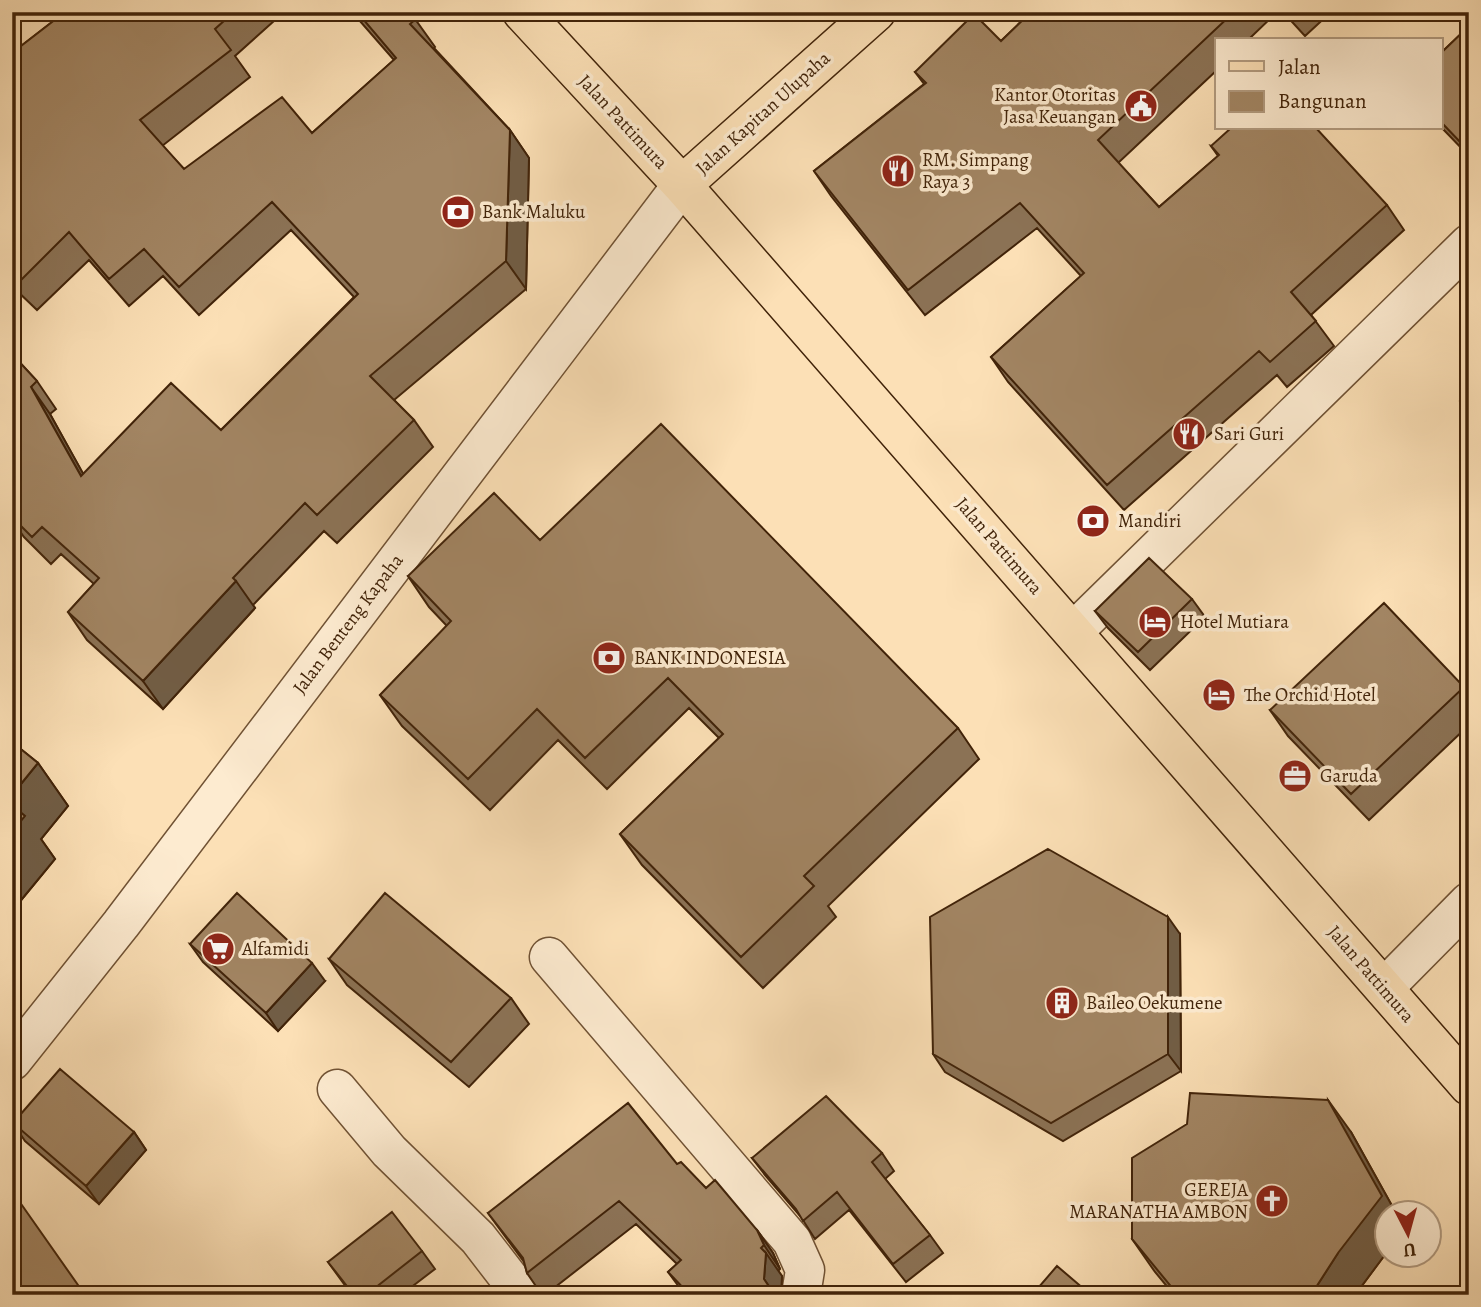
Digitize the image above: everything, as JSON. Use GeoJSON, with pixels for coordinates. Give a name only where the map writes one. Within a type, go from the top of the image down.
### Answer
{"type":"FeatureCollection","features":[{"type":"Feature","properties":{"kind":"main road","name":"Jalan Pattimura"},"geometry":{"type":"LineString","coordinates":[[522,12],[682,185],[1469,1086]]}},
{"type":"Feature","properties":{"kind":"main road","name":"Jalan Kapitan Ulupaha"},"geometry":{"type":"LineString","coordinates":[[682,185],[876,12]]}},
{"type":"Feature","properties":{"kind":"street","name":"Jalan Benteng Kapaha"},"geometry":{"type":"LineString","coordinates":[[12,1061],[121,924],[682,185]]}},
{"type":"Feature","properties":{"kind":"street"},"geometry":{"type":"LineString","coordinates":[[1074,631],[1469,244]]}},
{"type":"Feature","properties":{"kind":"street"},"geometry":{"type":"LineString","coordinates":[[1384,988],[1469,902]]}},
{"type":"Feature","properties":{"kind":"street"},"geometry":{"type":"LineString","coordinates":[[549,957],[792,1241],[805,1270],[801,1295]]}},
{"type":"Feature","properties":{"kind":"street"},"geometry":{"type":"LineString","coordinates":[[337,1089],[389,1151],[478,1238],[522,1295]]}},
{"type":"Feature","properties":{"kind":"building"},"geometry":{"type":"Polygon","coordinates":[[[65,12],[234,12],[215,29],[231,50],[140,120],[184,169],[282,97],[312,133],[396,58],[357,12],[410,12],[416,19],[410,24],[510,130],[506,261],[370,376],[414,420],[317,515],[305,503],[233,578],[236,581],[143,681],[68,612],[99,578],[42,527],[32,537],[12,517],[12,501],[17,496],[12,488],[12,354],[37,381],[31,387],[81,476],[171,383],[221,430],[358,294],[272,202],[179,287],[144,249],[109,279],[69,232],[18,283],[12,277],[12,178],[19,172],[12,164],[12,53],[65,12]]]}},
{"type":"Feature","properties":{"kind":"building"},"geometry":{"type":"Polygon","coordinates":[[[1031,12],[1234,12],[1098,140],[1159,207],[1219,155],[1211,146],[1229,130],[1318,130],[1387,205],[1291,292],[1316,321],[1270,362],[1259,351],[1107,485],[991,357],[1084,273],[1020,203],[908,290],[814,171],[926,83],[915,72],[974,14],[1001,41],[1031,12]]]}},
{"type":"Feature","properties":{"kind":"building"},"geometry":{"type":"Polygon","coordinates":[[[1469,26],[1469,139],[1463,145],[1442,123],[1442,52],[1469,26]]]}},
{"type":"Feature","properties":{"kind":"building"},"geometry":{"type":"Polygon","coordinates":[[[1469,391],[1469,411],[1460,401],[1469,391]]]}},
{"type":"Feature","properties":{"kind":"building"},"geometry":{"type":"Polygon","coordinates":[[[661,424],[958,728],[804,876],[814,886],[741,957],[620,834],[723,734],[668,678],[585,758],[537,709],[468,779],[380,695],[451,621],[408,576],[494,493],[540,540],[661,424]]]}},
{"type":"Feature","properties":{"kind":"building"},"geometry":{"type":"Polygon","coordinates":[[[1149,558],[1192,599],[1138,652],[1095,611],[1149,558]]]}},
{"type":"Feature","properties":{"kind":"building"},"geometry":{"type":"Polygon","coordinates":[[[1384,603],[1464,687],[1351,794],[1270,710],[1384,603]]]}},
{"type":"Feature","properties":{"kind":"building"},"geometry":{"type":"Polygon","coordinates":[[[12,742],[38,763],[12,795],[12,742]]]}},
{"type":"Feature","properties":{"kind":"building"},"geometry":{"type":"Polygon","coordinates":[[[12,805],[25,816],[12,832],[12,805]]]}},
{"type":"Feature","properties":{"kind":"building","name":"Baileo Oekumene"},"geometry":{"type":"Polygon","coordinates":[[[1048,849],[1168,917],[1168,1054],[1051,1123],[933,1054],[930,917],[1048,849]]]}},
{"type":"Feature","properties":{"kind":"building"},"geometry":{"type":"Polygon","coordinates":[[[237,893],[312,963],[266,1013],[190,944],[237,893]]]}},
{"type":"Feature","properties":{"kind":"building"},"geometry":{"type":"Polygon","coordinates":[[[385,893],[511,998],[451,1062],[329,959],[385,893]]]}},
{"type":"Feature","properties":{"kind":"building"},"geometry":{"type":"Polygon","coordinates":[[[60,1069],[134,1132],[86,1186],[13,1123],[60,1069]]]}},
{"type":"Feature","properties":{"kind":"building","name":"GEREJA MARANATHA AMBON"},"geometry":{"type":"Polygon","coordinates":[[[1190,1093],[1328,1100],[1382,1196],[1372,1198],[1372,1209],[1338,1253],[1311,1295],[1178,1295],[1132,1239],[1132,1158],[1187,1124],[1190,1093]]]}},
{"type":"Feature","properties":{"kind":"building"},"geometry":{"type":"Polygon","coordinates":[[[826,1096],[882,1153],[872,1162],[930,1235],[893,1264],[837,1192],[803,1221],[796,1209],[752,1158],[826,1096]]]}},
{"type":"Feature","properties":{"kind":"building"},"geometry":{"type":"Polygon","coordinates":[[[628,1103],[677,1164],[681,1162],[706,1188],[715,1180],[757,1230],[764,1245],[761,1248],[766,1253],[764,1279],[770,1288],[782,1293],[798,1288],[804,1295],[690,1295],[668,1272],[681,1260],[619,1201],[527,1273],[523,1258],[488,1213],[628,1103]]]}},
{"type":"Feature","properties":{"kind":"building"},"geometry":{"type":"Polygon","coordinates":[[[12,1191],[85,1295],[12,1295],[12,1191]]]}},
{"type":"Feature","properties":{"kind":"building"},"geometry":{"type":"Polygon","coordinates":[[[392,1212],[422,1251],[366,1295],[354,1295],[328,1262],[392,1212]]]}},
{"type":"Feature","properties":{"kind":"building"},"geometry":{"type":"Polygon","coordinates":[[[1057,1266],[1091,1295],[1032,1295],[1057,1266]]]}},
{"type":"Feature","properties":{"kind":"place","name":"Kantor Otoritas Jasa Keuangan"},"geometry":{"type":"Point","coordinates":[1141,106]}},
{"type":"Feature","properties":{"kind":"place","name":"RM. Simpang Raya 3"},"geometry":{"type":"Point","coordinates":[898,171]}},
{"type":"Feature","properties":{"kind":"place","name":"Bank Maluku"},"geometry":{"type":"Point","coordinates":[458,212]}},
{"type":"Feature","properties":{"kind":"place","name":"Sari Guri"},"geometry":{"type":"Point","coordinates":[1189,434]}},
{"type":"Feature","properties":{"kind":"place","name":"Mandiri"},"geometry":{"type":"Point","coordinates":[1093,521]}},
{"type":"Feature","properties":{"kind":"place","name":"Hotel Mutiara"},"geometry":{"type":"Point","coordinates":[1155,622]}},
{"type":"Feature","properties":{"kind":"place","name":"BANK INDONESIA"},"geometry":{"type":"Point","coordinates":[609,658]}},
{"type":"Feature","properties":{"kind":"place","name":"The Orchid Hotel"},"geometry":{"type":"Point","coordinates":[1219,695]}},
{"type":"Feature","properties":{"kind":"place","name":"Garuda"},"geometry":{"type":"Point","coordinates":[1295,776]}},
{"type":"Feature","properties":{"kind":"place","name":"Alfamidi"},"geometry":{"type":"Point","coordinates":[218,949]}},
{"type":"Feature","properties":{"kind":"place","name":"Baileo Oekumene"},"geometry":{"type":"Point","coordinates":[1062,1003]}},
{"type":"Feature","properties":{"kind":"place","name":"GEREJA MARANATHA AMBON"},"geometry":{"type":"Point","coordinates":[1272,1201]}}]}
